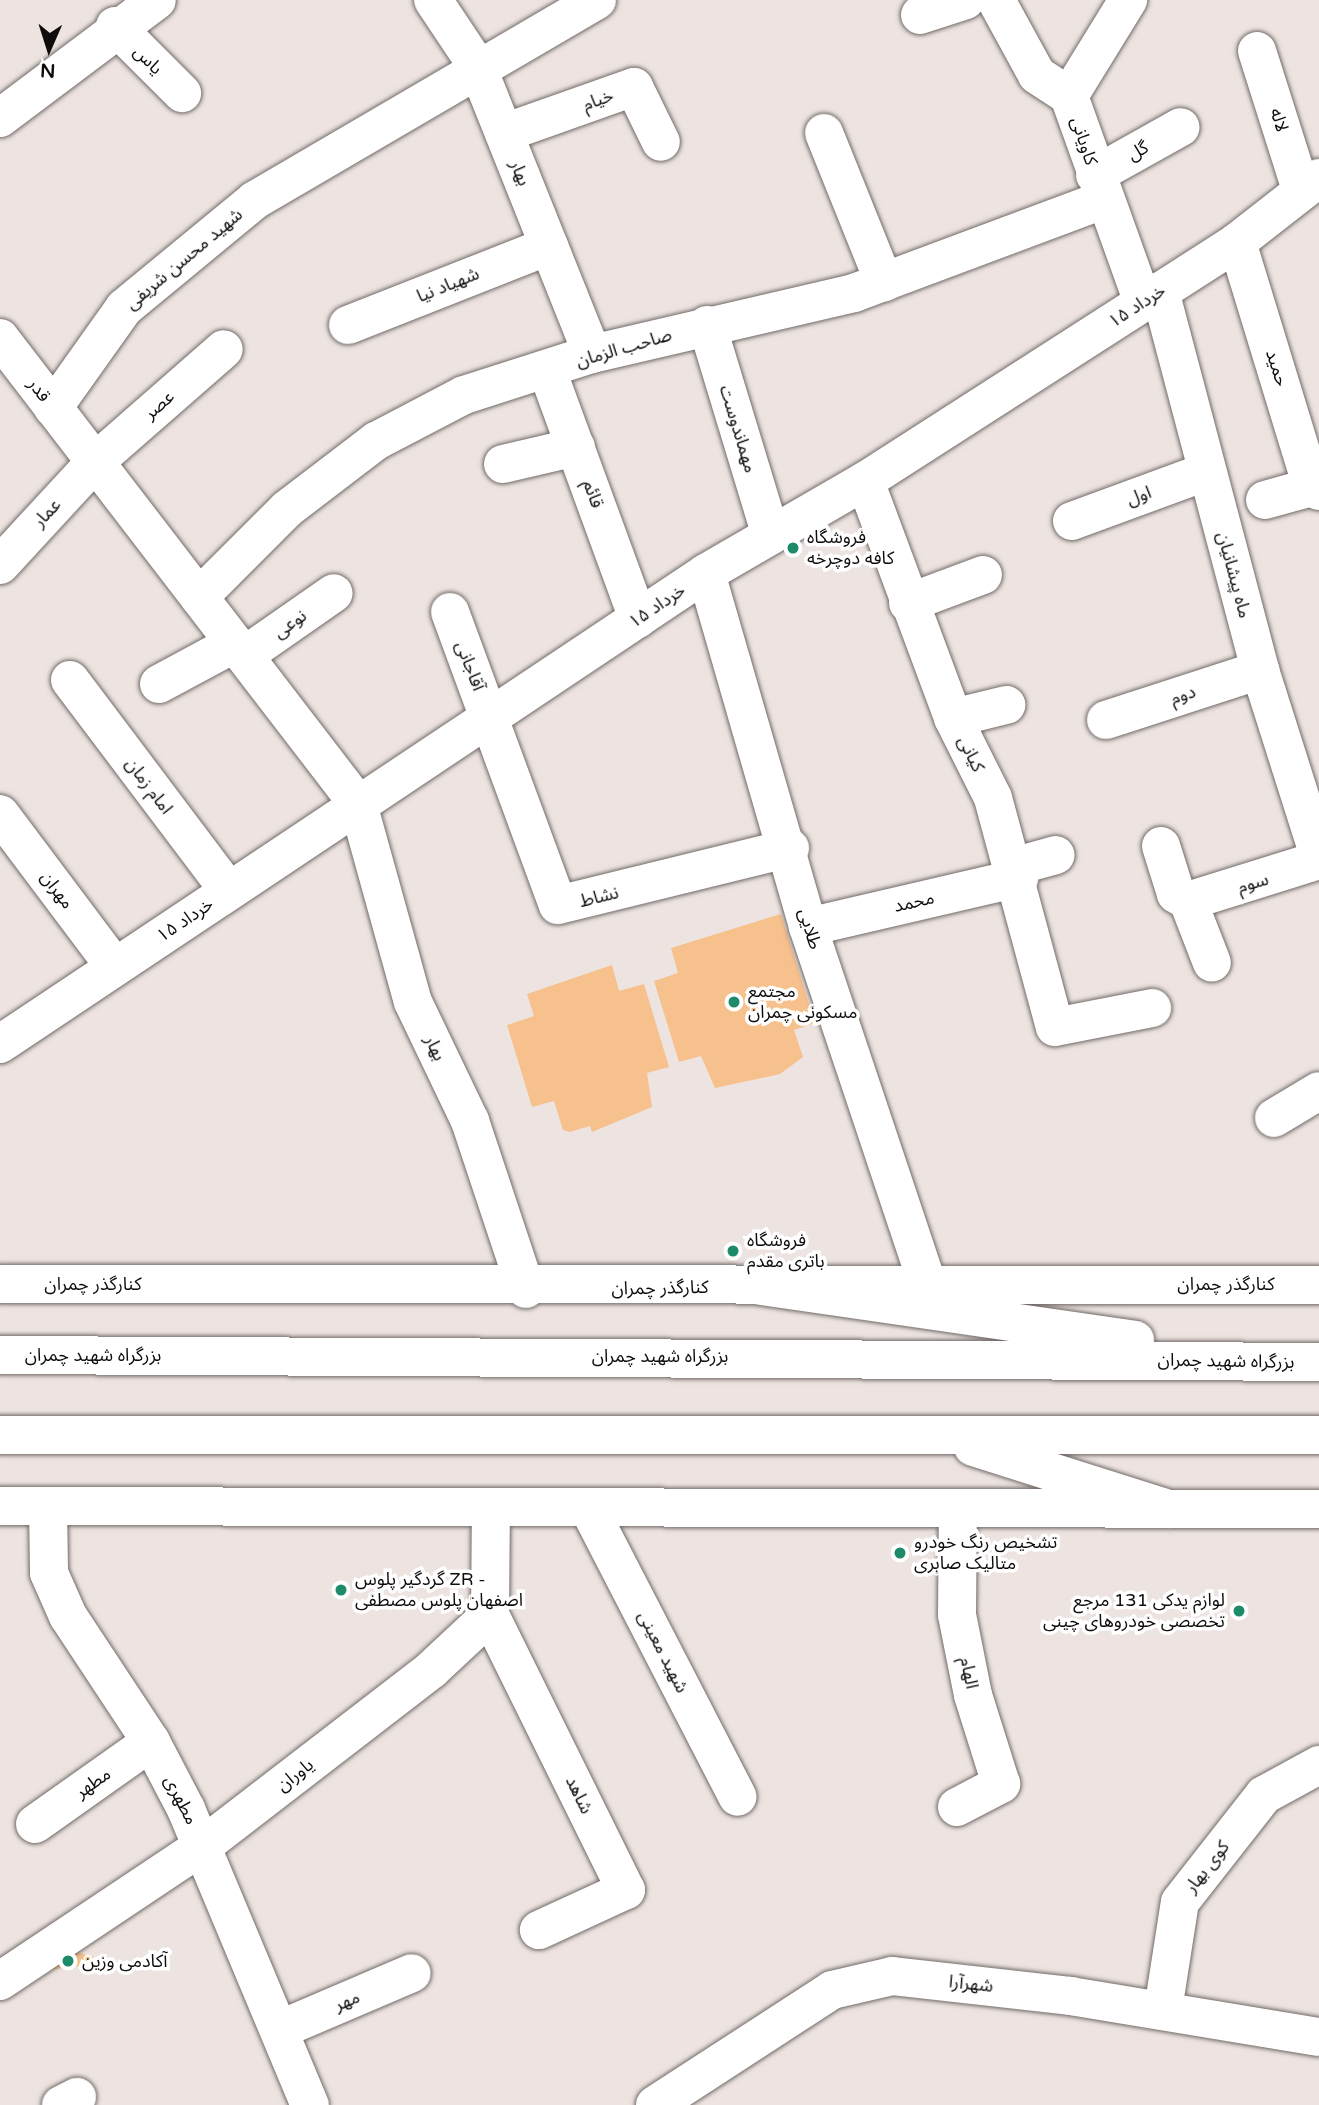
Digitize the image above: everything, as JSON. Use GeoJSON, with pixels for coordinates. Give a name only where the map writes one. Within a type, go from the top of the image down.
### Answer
{"type":"FeatureCollection","features":[{"type":"Feature","properties":{"kind":"main road"},"geometry":{"type":"LineString","coordinates":[[0,118],[115,26],[157,0]]}},
{"type":"Feature","properties":{"kind":"main road","name":"بهار"},"geometry":{"type":"LineString","coordinates":[[433,0],[477,66],[592,354]]}},
{"type":"Feature","properties":{"kind":"main road","name":"شهید محسن شریفی"},"geometry":{"type":"LineString","coordinates":[[53,408],[124,307],[255,200],[477,66],[597,0]]}},
{"type":"Feature","properties":{"kind":"main road"},"geometry":{"type":"LineString","coordinates":[[920,15],[966,0]]}},
{"type":"Feature","properties":{"kind":"main road","name":"کاویانی"},"geometry":{"type":"LineString","coordinates":[[996,0],[1037,75],[1069,96],[1099,188],[1152,297]]}},
{"type":"Feature","properties":{"kind":"main road"},"geometry":{"type":"LineString","coordinates":[[1069,96],[1128,0]]}},
{"type":"Feature","properties":{"kind":"main road","name":"یاس"},"geometry":{"type":"LineString","coordinates":[[115,26],[182,93]]}},
{"type":"Feature","properties":{"kind":"main road","name":"لاله"},"geometry":{"type":"LineString","coordinates":[[1257,51],[1310,184]]}},
{"type":"Feature","properties":{"kind":"main road","name":"خیام"},"geometry":{"type":"LineString","coordinates":[[504,134],[634,87],[662,142]]}},
{"type":"Feature","properties":{"kind":"main road","name":"گل"},"geometry":{"type":"LineString","coordinates":[[1099,188],[1181,127]]}},
{"type":"Feature","properties":{"kind":"main road"},"geometry":{"type":"LineString","coordinates":[[824,133],[884,282]]}},
{"type":"Feature","properties":{"kind":"main road","name":"۱۵ خرداد"},"geometry":{"type":"LineString","coordinates":[[0,1044],[358,804],[491,720],[706,573],[770,533],[865,481],[1237,242],[1310,184]]}},
{"type":"Feature","properties":{"kind":"main road","name":"صاحب الزمان"},"geometry":{"type":"LineString","coordinates":[[199,597],[287,509],[376,441],[464,395],[592,354],[884,282],[1099,188]]}},
{"type":"Feature","properties":{"kind":"main road","name":"حمید"},"geometry":{"type":"LineString","coordinates":[[1237,242],[1308,424],[1316,489]]}},
{"type":"Feature","properties":{"kind":"main road","name":"شهیاد نیا"},"geometry":{"type":"LineString","coordinates":[[348,325],[549,246]]}},
{"type":"Feature","properties":{"kind":"main road","name":"ماه پیشانیان"},"geometry":{"type":"LineString","coordinates":[[1152,297],[1318,860]]}},
{"type":"Feature","properties":{"kind":"main road","name":"مهماندوست"},"geometry":{"type":"LineString","coordinates":[[707,325],[770,533]]}},
{"type":"Feature","properties":{"kind":"main road","name":"قدر"},"geometry":{"type":"LineString","coordinates":[[0,338],[53,408]]}},
{"type":"Feature","properties":{"kind":"main road","name":"عصر"},"geometry":{"type":"LineString","coordinates":[[95,462],[224,349]]}},
{"type":"Feature","properties":{"kind":"main road","name":"قائم"},"geometry":{"type":"LineString","coordinates":[[547,370],[638,619]]}},
{"type":"Feature","properties":{"kind":"main road"},"geometry":{"type":"LineString","coordinates":[[53,408],[358,804]]}},
{"type":"Feature","properties":{"kind":"main road"},"geometry":{"type":"LineString","coordinates":[[503,464],[576,447]]}},
{"type":"Feature","properties":{"kind":"main road","name":"عمار"},"geometry":{"type":"LineString","coordinates":[[0,565],[95,462]]}},
{"type":"Feature","properties":{"kind":"main road","name":"اول"},"geometry":{"type":"LineString","coordinates":[[1072,521],[1205,472]]}},
{"type":"Feature","properties":{"kind":"main road","name":"کیانی"},"geometry":{"type":"LineString","coordinates":[[865,481],[908,603],[953,718],[993,798],[1018,872],[1061,1030],[1152,1007]]}},
{"type":"Feature","properties":{"kind":"main road"},"geometry":{"type":"LineString","coordinates":[[1265,500],[1316,489]]}},
{"type":"Feature","properties":{"kind":"main road","name":"طلایی"},"geometry":{"type":"LineString","coordinates":[[706,573],[790,848],[808,927],[927,1282]]}},
{"type":"Feature","properties":{"kind":"main road"},"geometry":{"type":"LineString","coordinates":[[908,603],[982,575]]}},
{"type":"Feature","properties":{"kind":"main road","name":"نوعی"},"geometry":{"type":"LineString","coordinates":[[159,684],[240,649],[334,593]]}},
{"type":"Feature","properties":{"kind":"main road","name":"آقاجانی"},"geometry":{"type":"LineString","coordinates":[[450,612],[491,720]]}},
{"type":"Feature","properties":{"kind":"main road","name":"دوم"},"geometry":{"type":"LineString","coordinates":[[1106,720],[1260,670]]}},
{"type":"Feature","properties":{"kind":"main road","name":"امام زمان"},"geometry":{"type":"LineString","coordinates":[[70,680],[229,891]]}},
{"type":"Feature","properties":{"kind":"main road"},"geometry":{"type":"LineString","coordinates":[[953,718],[1006,705]]}},
{"type":"Feature","properties":{"kind":"main road","name":"نشاط"},"geometry":{"type":"LineString","coordinates":[[491,720],[558,905],[790,848]]}},
{"type":"Feature","properties":{"kind":"main road","name":"بهار"},"geometry":{"type":"LineString","coordinates":[[358,804],[409,991],[470,1121],[526,1289]]}},
{"type":"Feature","properties":{"kind":"main road","name":"مهران"},"geometry":{"type":"LineString","coordinates":[[0,814],[115,967]]}},
{"type":"Feature","properties":{"kind":"main road"},"geometry":{"type":"LineString","coordinates":[[1161,846],[1176,894],[1188,901],[1212,963]]}},
{"type":"Feature","properties":{"kind":"main road","name":"محمد"},"geometry":{"type":"LineString","coordinates":[[808,927],[1018,872],[1056,855]]}},
{"type":"Feature","properties":{"kind":"main road","name":"سوم"},"geometry":{"type":"LineString","coordinates":[[1188,901],[1318,860]]}},
{"type":"Feature","properties":{"kind":"main road"},"geometry":{"type":"LineString","coordinates":[[1274,1118],[1319,1091]]}},
{"type":"Feature","properties":{"kind":"main road","name":"کنارگذر چمران"},"geometry":{"type":"LineString","coordinates":[[0,1284],[526,1289],[927,1282],[1319,1285]]}},
{"type":"Feature","properties":{"kind":"main road"},"geometry":{"type":"LineString","coordinates":[[761,1286],[1303,1362]]}},
{"type":"Feature","properties":{"kind":"main road","name":"بزرگراه شهید چمران"},"geometry":{"type":"LineString","coordinates":[[0,1355],[1303,1362]]}},
{"type":"Feature","properties":{"kind":"main road"},"geometry":{"type":"LineString","coordinates":[[927,1434],[1168,1509]]}},
{"type":"Feature","properties":{"kind":"main road"},"geometry":{"type":"LineString","coordinates":[[0,1435],[1319,1435]]}},
{"type":"Feature","properties":{"kind":"main road"},"geometry":{"type":"LineString","coordinates":[[0,1506],[1319,1509]]}},
{"type":"Feature","properties":{"kind":"main road","name":"مطهری"},"geometry":{"type":"LineString","coordinates":[[48,1506],[49,1573],[68,1616],[151,1742],[204,1845],[310,2105]]}},
{"type":"Feature","properties":{"kind":"main road","name":"شهید معینی"},"geometry":{"type":"LineString","coordinates":[[588,1507],[738,1797]]}},
{"type":"Feature","properties":{"kind":"main road","name":"الهام"},"geometry":{"type":"LineString","coordinates":[[957,1807],[1001,1784],[973,1695],[957,1615],[958,1508]]}},
{"type":"Feature","properties":{"kind":"main road"},"geometry":{"type":"LineString","coordinates":[[490,1615],[491,1509]]}},
{"type":"Feature","properties":{"kind":"main road","name":"یاوران"},"geometry":{"type":"LineString","coordinates":[[0,1981],[204,1845],[431,1670],[490,1615]]}},
{"type":"Feature","properties":{"kind":"main road","name":"شاهد"},"geometry":{"type":"LineString","coordinates":[[490,1615],[626,1890],[540,1930]]}},
{"type":"Feature","properties":{"kind":"main road","name":"مطهر"},"geometry":{"type":"LineString","coordinates":[[35,1824],[151,1742]]}},
{"type":"Feature","properties":{"kind":"main road","name":"کوی بهار"},"geometry":{"type":"LineString","coordinates":[[1163,2010],[1180,1902],[1264,1795],[1319,1765]]}},
{"type":"Feature","properties":{"kind":"main road","name":"مهر"},"geometry":{"type":"LineString","coordinates":[[281,2029],[412,1973]]}},
{"type":"Feature","properties":{"kind":"main road","name":"شهرآرا"},"geometry":{"type":"LineString","coordinates":[[655,2105],[832,1990],[891,1976],[1163,2010],[1319,2037]]}},
{"type":"Feature","properties":{"kind":"building","name":"مجتمع مسکونی چمران"},"geometry":{"type":"Polygon","coordinates":[[[781,914],[815,1023],[794,1030],[803,1057],[780,1074],[715,1088],[701,1056],[679,1062],[654,981],[678,973],[671,948],[781,914]]]}},
{"type":"Feature","properties":{"kind":"building"},"geometry":{"type":"Polygon","coordinates":[[[612,965],[619,991],[644,984],[669,1067],[647,1073],[652,1107],[592,1132],[590,1126],[570,1132],[563,1130],[554,1101],[532,1107],[507,1025],[534,1016],[527,994],[612,965]]]}},
{"type":"Feature","properties":{"kind":"building","name":"آکادمی وزین"},"geometry":{"type":"Polygon","coordinates":[[[54,1945],[110,1962],[9,1975],[54,1945]]]}},
{"type":"Feature","properties":{"kind":"place","name":"فروشگاه کافه دوچرخه"},"geometry":{"type":"Point","coordinates":[793,548]}},
{"type":"Feature","properties":{"kind":"place","name":"مجتمع مسکونی چمران"},"geometry":{"type":"Point","coordinates":[734,1002]}},
{"type":"Feature","properties":{"kind":"place","name":"فروشگاه باتری مقدم"},"geometry":{"type":"Point","coordinates":[733,1251]}},
{"type":"Feature","properties":{"kind":"place","name":"تشخیص رنگ خودرو متالیک صابری"},"geometry":{"type":"Point","coordinates":[900,1553]}},
{"type":"Feature","properties":{"kind":"place","name":"گردگیر پلوس ZR - اصفهان پلوس مصطفی"},"geometry":{"type":"Point","coordinates":[341,1590]}},
{"type":"Feature","properties":{"kind":"place","name":"لوازم یدکی 131 مرجع تخصصی خودروهای چینی"},"geometry":{"type":"Point","coordinates":[1239,1611]}},
{"type":"Feature","properties":{"kind":"place","name":"آکادمی وزین"},"geometry":{"type":"Point","coordinates":[68,1961]}}]}
